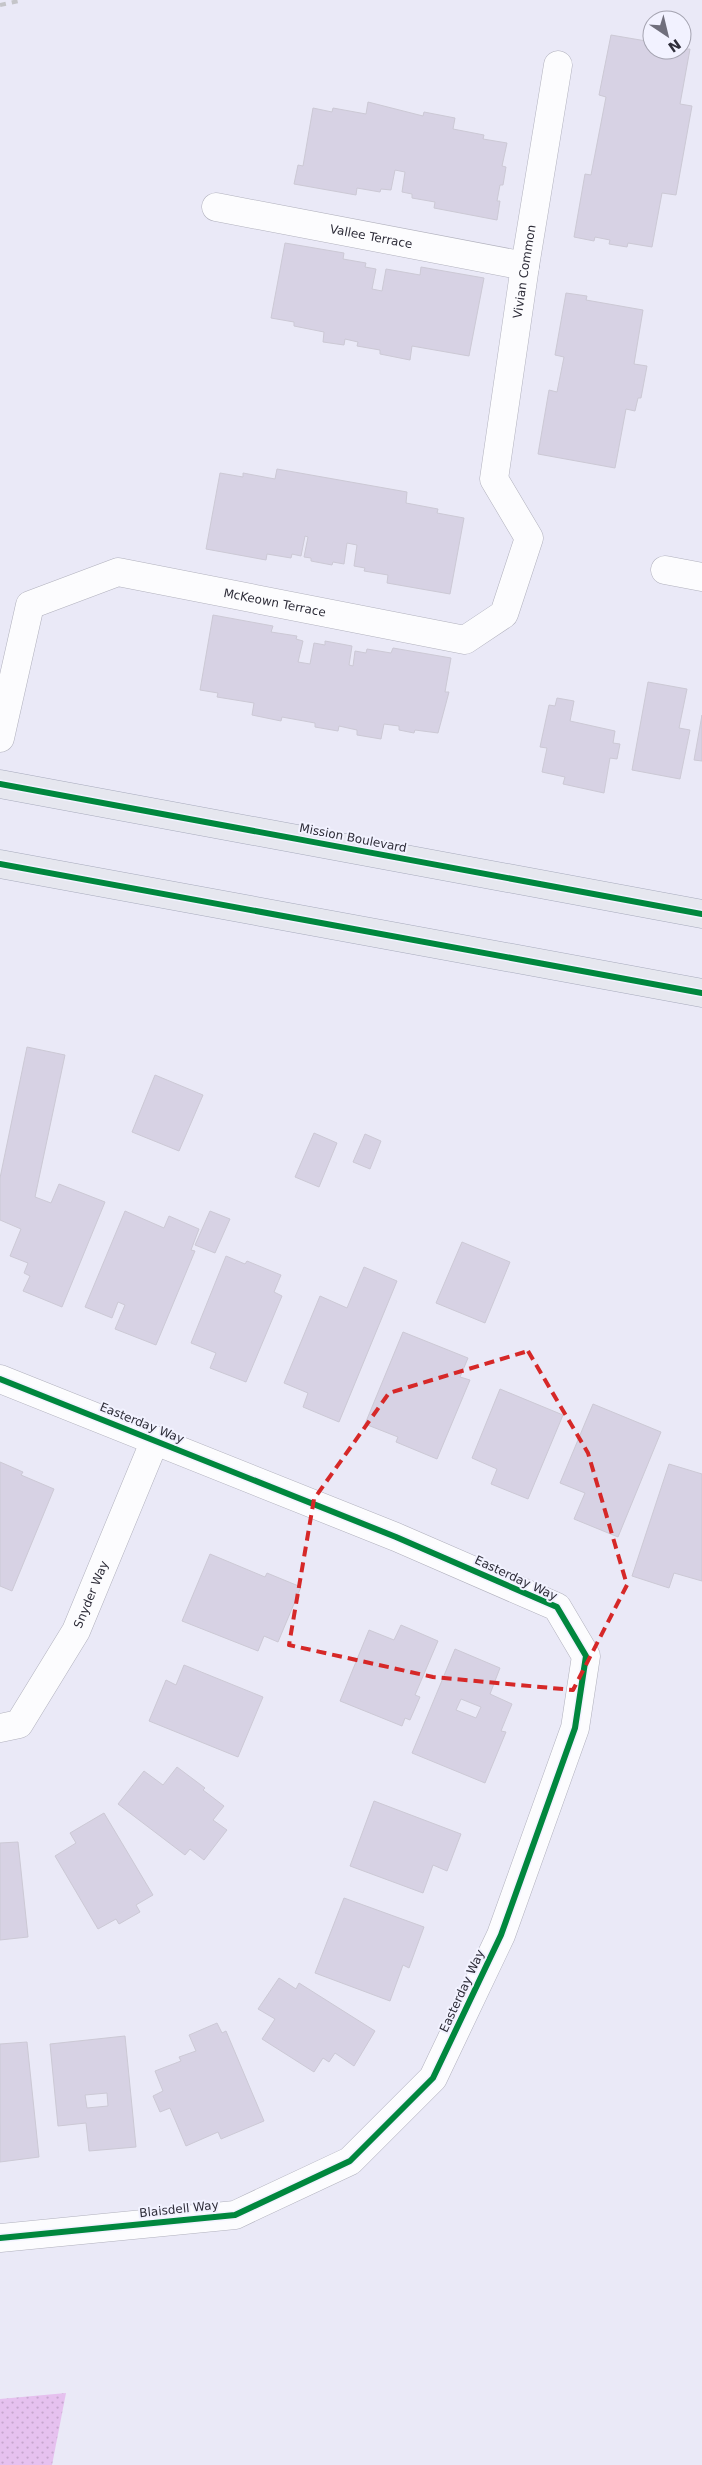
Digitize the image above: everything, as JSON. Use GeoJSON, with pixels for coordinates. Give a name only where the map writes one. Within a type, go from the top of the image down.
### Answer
{"type":"FeatureCollection","features":[{"type":"Feature","properties":{"kind":"main road","name":"Mission Boulevard"},"geometry":{"type":"LineString","coordinates":[[0,784],[702,914]]}},
{"type":"Feature","properties":{"kind":"main road"},"geometry":{"type":"LineString","coordinates":[[0,864],[702,993]]}},
{"type":"Feature","properties":{"kind":"street","name":"Vivian Common"},"geometry":{"type":"LineString","coordinates":[[494,479],[525,266],[558,65]]}},
{"type":"Feature","properties":{"kind":"street","name":"Vallee Terrace"},"geometry":{"type":"LineString","coordinates":[[216,207],[525,266]]}},
{"type":"Feature","properties":{"kind":"street","name":"McKeown Terrace"},"geometry":{"type":"LineString","coordinates":[[0,738],[30,606],[118,572],[465,640],[504,614],[529,538],[494,479]]}},
{"type":"Feature","properties":{"kind":"street"},"geometry":{"type":"LineString","coordinates":[[665,570],[702,577]]}},
{"type":"Feature","properties":{"kind":"street","name":"Easterday Way"},"geometry":{"type":"LineString","coordinates":[[0,1379],[396,1537],[556,1608],[586,1656],[575,1728],[496,1944],[434,2078],[350,2161]]}},
{"type":"Feature","properties":{"kind":"street","name":"Snyder Way"},"geometry":{"type":"LineString","coordinates":[[0,1728],[19,1724],[76,1631],[155,1440]]}},
{"type":"Feature","properties":{"kind":"street","name":"Blaisdell Way"},"geometry":{"type":"LineString","coordinates":[[0,2238],[236,2215],[350,2161]]}},
{"type":"Feature","properties":{"kind":"highlighted area"},"geometry":{"type":"Polygon","coordinates":[[[528,1351],[588,1453],[627,1585],[573,1690],[433,1677],[289,1645],[314,1499],[389,1393],[528,1351]]]}},
{"type":"Feature","properties":{"kind":"shaded area"},"geometry":{"type":"Polygon","coordinates":[[[66,2393],[52,2465],[0,2465],[0,2399],[66,2393]]]}},
{"type":"Feature","properties":{"kind":"building"},"geometry":{"type":"Polygon","coordinates":[[[611,35],[642,40],[642,60],[688,60],[680,104],[692,106],[676,195],[662,193],[652,247],[628,243],[627,247],[609,244],[610,240],[595,237],[594,241],[574,237],[585,174],[591,175],[606,97],[599,95],[611,35]]]}},
{"type":"Feature","properties":{"kind":"building"},"geometry":{"type":"Polygon","coordinates":[[[368,102],[423,116],[424,112],[455,118],[453,129],[484,135],[483,139],[507,143],[502,166],[506,167],[503,185],[500,185],[497,201],[500,201],[497,220],[434,208],[435,202],[412,198],[412,194],[402,192],[405,172],[395,170],[391,190],[381,189],[380,192],[357,188],[356,195],[294,184],[298,165],[303,166],[313,108],[332,112],[333,108],[366,114],[368,102]]]}},
{"type":"Feature","properties":{"kind":"building"},"geometry":{"type":"Polygon","coordinates":[[[285,243],[344,253],[343,259],[366,263],[365,267],[376,269],[372,289],[382,291],[386,269],[420,275],[421,267],[484,278],[469,356],[412,346],[410,360],[380,354],[380,350],[357,346],[358,342],[345,339],[344,345],[323,342],[324,332],[294,326],[294,322],[271,318],[285,243]]]}},
{"type":"Feature","properties":{"kind":"building"},"geometry":{"type":"Polygon","coordinates":[[[566,293],[587,296],[586,300],[643,310],[634,364],[647,366],[641,398],[638,398],[635,411],[626,409],[615,468],[538,454],[549,390],[557,392],[564,357],[555,355],[566,293]]]}},
{"type":"Feature","properties":{"kind":"building"},"geometry":{"type":"Polygon","coordinates":[[[277,469],[407,492],[406,503],[438,509],[437,513],[464,518],[450,594],[387,583],[388,575],[364,571],[365,568],[354,566],[357,545],[347,543],[344,564],[333,562],[332,565],[311,561],[311,558],[304,557],[308,537],[305,536],[301,556],[292,554],[291,558],[267,554],[266,560],[206,549],[220,473],[243,477],[243,473],[275,479],[277,469]]]}},
{"type":"Feature","properties":{"kind":"building"},"geometry":{"type":"Polygon","coordinates":[[[213,615],[273,626],[271,632],[297,636],[296,639],[303,641],[298,662],[310,664],[314,643],[325,645],[325,641],[352,646],[349,665],[353,666],[355,651],[366,653],[367,649],[391,653],[393,648],[451,658],[445,692],[449,692],[438,733],[415,730],[414,733],[399,730],[399,726],[384,724],[381,739],[357,735],[357,730],[339,726],[338,731],[315,727],[315,723],[282,717],[281,721],[252,715],[254,703],[217,697],[218,693],[200,690],[213,615]]]}},
{"type":"Feature","properties":{"kind":"building"},"geometry":{"type":"Polygon","coordinates":[[[648,682],[687,689],[679,728],[690,730],[680,779],[632,770],[648,682]]]}},
{"type":"Feature","properties":{"kind":"building"},"geometry":{"type":"Polygon","coordinates":[[[557,698],[574,701],[570,721],[615,731],[613,743],[620,744],[617,759],[610,758],[604,793],[563,784],[565,777],[542,772],[547,748],[540,747],[549,705],[555,706],[557,698]]]}},
{"type":"Feature","properties":{"kind":"building"},"geometry":{"type":"Polygon","coordinates":[[[702,715],[702,761],[694,760],[702,715]]]}},
{"type":"Feature","properties":{"kind":"building"},"geometry":{"type":"Polygon","coordinates":[[[27,1047],[65,1055],[35,1197],[51,1203],[59,1184],[105,1202],[62,1307],[23,1291],[30,1276],[24,1273],[28,1263],[10,1256],[21,1229],[0,1220],[0,1178],[27,1047]]]}},
{"type":"Feature","properties":{"kind":"building"},"geometry":{"type":"Polygon","coordinates":[[[155,1075],[203,1095],[179,1151],[132,1132],[155,1075]]]}},
{"type":"Feature","properties":{"kind":"building"},"geometry":{"type":"Polygon","coordinates":[[[314,1133],[337,1143],[319,1187],[295,1177],[314,1133]]]}},
{"type":"Feature","properties":{"kind":"building"},"geometry":{"type":"Polygon","coordinates":[[[365,1134],[381,1141],[370,1169],[353,1162],[365,1134]]]}},
{"type":"Feature","properties":{"kind":"building"},"geometry":{"type":"Polygon","coordinates":[[[125,1211],[164,1228],[169,1216],[199,1229],[191,1250],[195,1251],[156,1345],[115,1329],[125,1305],[118,1302],[112,1318],[85,1307],[125,1211]]]}},
{"type":"Feature","properties":{"kind":"building"},"geometry":{"type":"Polygon","coordinates":[[[210,1211],[230,1219],[215,1253],[195,1245],[210,1211]]]}},
{"type":"Feature","properties":{"kind":"building"},"geometry":{"type":"Polygon","coordinates":[[[462,1242],[510,1262],[485,1323],[436,1303],[462,1242]]]}},
{"type":"Feature","properties":{"kind":"building"},"geometry":{"type":"Polygon","coordinates":[[[226,1256],[245,1264],[247,1261],[281,1275],[274,1292],[282,1296],[246,1382],[210,1368],[216,1353],[191,1343],[226,1256]]]}},
{"type":"Feature","properties":{"kind":"building"},"geometry":{"type":"Polygon","coordinates":[[[364,1267],[397,1281],[339,1422],[303,1407],[308,1393],[284,1383],[320,1296],[347,1308],[364,1267]]]}},
{"type":"Feature","properties":{"kind":"building"},"geometry":{"type":"Polygon","coordinates":[[[403,1332],[468,1358],[460,1377],[470,1380],[437,1459],[396,1442],[398,1437],[365,1424],[403,1332]]]}},
{"type":"Feature","properties":{"kind":"building"},"geometry":{"type":"Polygon","coordinates":[[[500,1389],[563,1415],[528,1499],[491,1484],[497,1469],[472,1458],[500,1389]]]}},
{"type":"Feature","properties":{"kind":"building"},"geometry":{"type":"Polygon","coordinates":[[[593,1404],[661,1432],[618,1537],[574,1519],[585,1493],[560,1483],[593,1404]]]}},
{"type":"Feature","properties":{"kind":"building"},"geometry":{"type":"Polygon","coordinates":[[[0,1462],[23,1472],[21,1475],[54,1489],[12,1591],[0,1586],[0,1462]]]}},
{"type":"Feature","properties":{"kind":"building"},"geometry":{"type":"Polygon","coordinates":[[[669,1464],[702,1474],[702,1581],[674,1573],[669,1588],[632,1576],[669,1464]]]}},
{"type":"Feature","properties":{"kind":"building"},"geometry":{"type":"Polygon","coordinates":[[[210,1554],[265,1577],[267,1573],[301,1587],[278,1642],[264,1636],[258,1651],[182,1621],[210,1554]]]}},
{"type":"Feature","properties":{"kind":"building"},"geometry":{"type":"Polygon","coordinates":[[[401,1625],[438,1641],[415,1695],[420,1697],[410,1720],[405,1718],[402,1726],[340,1701],[369,1630],[394,1640],[401,1625]]]}},
{"type":"Feature","properties":{"kind":"building"},"geometry":{"type":"Polygon","coordinates":[[[455,1649],[500,1668],[490,1694],[512,1704],[501,1731],[506,1732],[485,1783],[412,1753],[455,1649]],[[461,1699],[456,1710],[476,1718],[481,1707],[461,1699]]]}},
{"type":"Feature","properties":{"kind":"building"},"geometry":{"type":"Polygon","coordinates":[[[184,1665],[263,1697],[238,1757],[149,1721],[166,1680],[176,1685],[184,1665]]]}},
{"type":"Feature","properties":{"kind":"building"},"geometry":{"type":"Polygon","coordinates":[[[177,1767],[205,1788],[203,1790],[224,1806],[213,1820],[227,1830],[204,1860],[190,1849],[185,1855],[118,1804],[144,1771],[163,1785],[177,1767]]]}},
{"type":"Feature","properties":{"kind":"building"},"geometry":{"type":"Polygon","coordinates":[[[374,1801],[461,1834],[447,1871],[433,1865],[423,1893],[350,1866],[374,1801]]]}},
{"type":"Feature","properties":{"kind":"building"},"geometry":{"type":"Polygon","coordinates":[[[104,1813],[153,1895],[136,1905],[140,1912],[119,1924],[116,1919],[98,1929],[55,1856],[76,1843],[70,1833],[104,1813]]]}},
{"type":"Feature","properties":{"kind":"building"},"geometry":{"type":"Polygon","coordinates":[[[18,1842],[28,1937],[0,1940],[0,1843],[18,1842]]]}},
{"type":"Feature","properties":{"kind":"building"},"geometry":{"type":"Polygon","coordinates":[[[344,1898],[424,1927],[409,1968],[403,1965],[390,2001],[315,1973],[344,1898]]]}},
{"type":"Feature","properties":{"kind":"building"},"geometry":{"type":"Polygon","coordinates":[[[279,1978],[296,1989],[299,1983],[375,2031],[354,2066],[335,2053],[329,2062],[323,2058],[314,2072],[262,2039],[275,2019],[258,2009],[279,1978]]]}},
{"type":"Feature","properties":{"kind":"building"},"geometry":{"type":"Polygon","coordinates":[[[217,2023],[222,2033],[226,2031],[264,2121],[221,2139],[218,2132],[186,2146],[170,2108],[160,2112],[153,2096],[163,2091],[155,2071],[181,2061],[179,2057],[196,2051],[189,2035],[217,2023]]]}},
{"type":"Feature","properties":{"kind":"building"},"geometry":{"type":"Polygon","coordinates":[[[125,2036],[136,2147],[89,2151],[86,2123],[58,2126],[50,2044],[125,2036]],[[107,2093],[85,2095],[87,2108],[108,2106],[107,2093]]]}},
{"type":"Feature","properties":{"kind":"building"},"geometry":{"type":"Polygon","coordinates":[[[27,2042],[39,2157],[0,2162],[0,2044],[27,2042]]]}},
{"type":"Feature","properties":{"kind":"railway"},"geometry":{"type":"LineString","coordinates":[[0,5],[23,0]]}},
{"type":"Feature","properties":{"kind":"cycle path"},"geometry":{"type":"LineString","coordinates":[[0,784],[702,914]]}},
{"type":"Feature","properties":{"kind":"cycle path"},"geometry":{"type":"LineString","coordinates":[[0,864],[702,993]]}},
{"type":"Feature","properties":{"kind":"cycle path"},"geometry":{"type":"LineString","coordinates":[[0,1379],[396,1537],[557,1607],[586,1656],[575,1728],[501,1935],[433,2078],[350,2161],[235,2215],[0,2238]]}}]}
